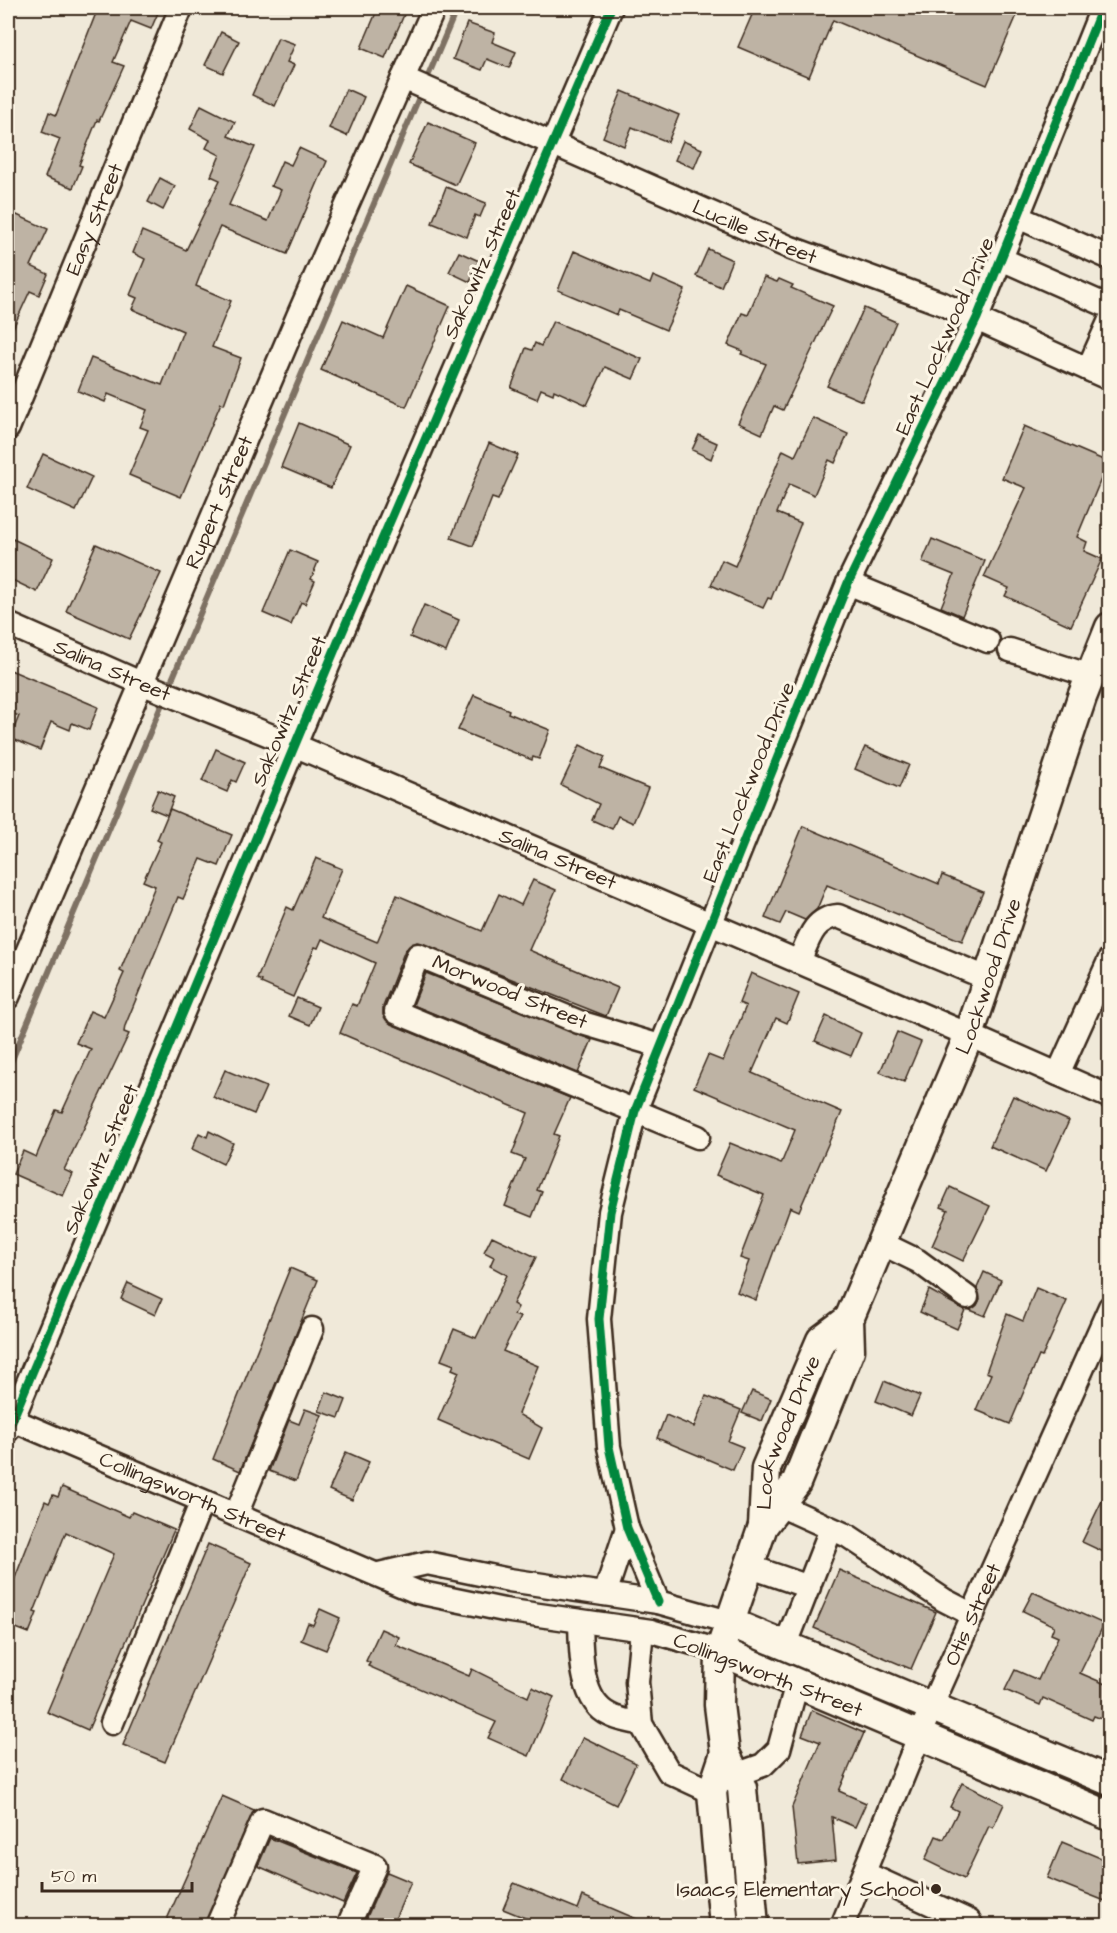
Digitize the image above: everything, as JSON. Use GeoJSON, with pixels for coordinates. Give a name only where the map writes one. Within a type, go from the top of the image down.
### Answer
{"type":"FeatureCollection","features":[{"type":"Feature","properties":{"kind":"main road","name":"Lockwood Drive"},"geometry":{"type":"LineString","coordinates":[[754,1926],[742,1788],[730,1764],[719,1705],[720,1651],[748,1566],[771,1515],[766,1468],[821,1340],[849,1319],[969,1035],[1100,669],[1110,627]]}},
{"type":"Feature","properties":{"kind":"main road","name":"Collingsworth Street"},"geometry":{"type":"LineString","coordinates":[[729,1622],[1110,1781]]}},
{"type":"Feature","properties":{"kind":"main road","name":"Collingsworth Street"},"geometry":{"type":"LineString","coordinates":[[720,1651],[1110,1816]]}},
{"type":"Feature","properties":{"kind":"main road","name":"Lockwood Drive"},"geometry":{"type":"LineString","coordinates":[[724,1926],[712,1792],[730,1764]]}},
{"type":"Feature","properties":{"kind":"street","name":"Easy Street"},"geometry":{"type":"LineString","coordinates":[[8,428],[181,8]]}},
{"type":"Feature","properties":{"kind":"street","name":"Rupert Street"},"geometry":{"type":"LineString","coordinates":[[8,997],[418,84],[434,8]]}},
{"type":"Feature","properties":{"kind":"street","name":"Sakowitz Street"},"geometry":{"type":"LineString","coordinates":[[9,1423],[294,745],[554,144],[610,8]]}},
{"type":"Feature","properties":{"kind":"street","name":"East Lockwood Drive"},"geometry":{"type":"LineString","coordinates":[[658,1602],[627,1528],[609,1447],[599,1319],[610,1212],[635,1111],[848,583],[977,318],[1102,8]]}},
{"type":"Feature","properties":{"kind":"street","name":"Lucille Street"},"geometry":{"type":"LineString","coordinates":[[418,84],[791,248],[977,318],[1110,379]]}},
{"type":"Feature","properties":{"kind":"street"},"geometry":{"type":"LineString","coordinates":[[1018,217],[1110,258]]}},
{"type":"Feature","properties":{"kind":"street"},"geometry":{"type":"LineString","coordinates":[[1001,259],[1110,307]]}},
{"type":"Feature","properties":{"kind":"street"},"geometry":{"type":"LineString","coordinates":[[1088,369],[1110,320]]}},
{"type":"Feature","properties":{"kind":"street"},"geometry":{"type":"LineString","coordinates":[[848,583],[988,641]]}},
{"type":"Feature","properties":{"kind":"street","name":"Salina Street"},"geometry":{"type":"LineString","coordinates":[[8,624],[147,686],[294,745],[1110,1097]]}},
{"type":"Feature","properties":{"kind":"street"},"geometry":{"type":"LineString","coordinates":[[1010,650],[1100,669]]}},
{"type":"Feature","properties":{"kind":"street"},"geometry":{"type":"LineString","coordinates":[[799,962],[813,928],[827,917],[838,916],[989,979]]}},
{"type":"Feature","properties":{"kind":"street","name":"Morwood Street"},"geometry":{"type":"LineString","coordinates":[[635,1111],[396,1012],[418,956],[579,1022],[660,1046]]}},
{"type":"Feature","properties":{"kind":"street"},"geometry":{"type":"LineString","coordinates":[[1058,1074],[1110,959]]}},
{"type":"Feature","properties":{"kind":"street"},"geometry":{"type":"LineString","coordinates":[[635,1111],[698,1137]]}},
{"type":"Feature","properties":{"kind":"street"},"geometry":{"type":"LineString","coordinates":[[881,1242],[918,1261],[967,1297]]}},
{"type":"Feature","properties":{"kind":"street","name":"Otis Street"},"geometry":{"type":"LineString","coordinates":[[842,1926],[932,1705],[1110,1307]]}},
{"type":"Feature","properties":{"kind":"street"},"geometry":{"type":"LineString","coordinates":[[236,1515],[312,1329]]}},
{"type":"Feature","properties":{"kind":"street","name":"Collingsworth Street"},"geometry":{"type":"LineString","coordinates":[[9,1423],[379,1574],[417,1592],[504,1610],[642,1630],[720,1651]]}},
{"type":"Feature","properties":{"kind":"street"},"geometry":{"type":"LineString","coordinates":[[112,1723],[202,1501]]}},
{"type":"Feature","properties":{"kind":"street"},"geometry":{"type":"LineString","coordinates":[[771,1515],[848,1536],[944,1600],[973,1616]]}},
{"type":"Feature","properties":{"kind":"street"},"geometry":{"type":"LineString","coordinates":[[604,1594],[627,1528]]}},
{"type":"Feature","properties":{"kind":"street"},"geometry":{"type":"LineString","coordinates":[[786,1644],[831,1530]]}},
{"type":"Feature","properties":{"kind":"street","name":"Collingsworth Street"},"geometry":{"type":"LineString","coordinates":[[379,1574],[427,1563],[509,1580],[658,1602],[729,1622]]}},
{"type":"Feature","properties":{"kind":"street"},"geometry":{"type":"LineString","coordinates":[[748,1566],[808,1587]]}},
{"type":"Feature","properties":{"kind":"street"},"geometry":{"type":"LineString","coordinates":[[580,1621],[582,1658],[591,1697],[608,1715],[641,1724]]}},
{"type":"Feature","properties":{"kind":"street"},"geometry":{"type":"LineString","coordinates":[[642,1630],[637,1682],[641,1724],[669,1772],[712,1792]]}},
{"type":"Feature","properties":{"kind":"street"},"geometry":{"type":"LineString","coordinates":[[730,1764],[763,1765],[779,1749],[797,1683]]}},
{"type":"Feature","properties":{"kind":"street"},"geometry":{"type":"LineString","coordinates":[[217,1926],[263,1820],[375,1866],[348,1926]]}},
{"type":"Feature","properties":{"kind":"street"},"geometry":{"type":"LineString","coordinates":[[864,1873],[969,1921],[972,1926]]}},
{"type":"Feature","properties":{"kind":"building"},"geometry":{"type":"Polygon","coordinates":[[[98,8],[160,8],[151,29],[131,21],[113,62],[124,66],[99,121],[97,120],[79,165],[82,166],[73,188],[45,177],[60,139],[42,132],[49,112],[56,115],[98,8]]]}},
{"type":"Feature","properties":{"kind":"building"},"geometry":{"type":"Polygon","coordinates":[[[378,8],[407,8],[385,58],[361,48],[378,8]]]}},
{"type":"Feature","properties":{"kind":"building"},"geometry":{"type":"Polygon","coordinates":[[[755,8],[1020,8],[987,85],[833,20],[809,77],[738,47],[755,8]]]}},
{"type":"Feature","properties":{"kind":"building"},"geometry":{"type":"Polygon","coordinates":[[[467,23],[495,33],[492,42],[516,52],[509,68],[487,59],[482,70],[453,59],[467,23]]]}},
{"type":"Feature","properties":{"kind":"building"},"geometry":{"type":"Polygon","coordinates":[[[221,32],[239,41],[223,73],[205,65],[221,32]]]}},
{"type":"Feature","properties":{"kind":"building"},"geometry":{"type":"Polygon","coordinates":[[[278,38],[295,44],[287,62],[294,65],[275,106],[252,95],[278,38]]]}},
{"type":"Feature","properties":{"kind":"building"},"geometry":{"type":"Polygon","coordinates":[[[346,89],[364,97],[347,136],[329,128],[346,89]]]}},
{"type":"Feature","properties":{"kind":"building"},"geometry":{"type":"Polygon","coordinates":[[[622,91],[679,115],[668,142],[632,127],[624,146],[603,137],[622,91]]]}},
{"type":"Feature","properties":{"kind":"building"},"geometry":{"type":"Polygon","coordinates":[[[201,105],[235,122],[228,136],[255,147],[229,205],[268,221],[281,190],[271,186],[282,161],[291,165],[299,148],[327,161],[287,254],[220,227],[213,242],[196,286],[231,301],[212,347],[241,358],[224,404],[221,403],[181,497],[129,475],[148,430],[140,427],[147,410],[108,394],[105,402],[78,391],[91,358],[162,385],[183,331],[132,309],[137,298],[130,295],[145,259],[133,253],[142,231],[186,250],[220,180],[211,176],[220,155],[206,148],[210,140],[190,129],[201,105]]]}},
{"type":"Feature","properties":{"kind":"building"},"geometry":{"type":"Polygon","coordinates":[[[428,122],[475,143],[456,185],[409,164],[428,122]]]}},
{"type":"Feature","properties":{"kind":"building"},"geometry":{"type":"Polygon","coordinates":[[[683,141],[702,149],[694,168],[675,160],[683,141]]]}},
{"type":"Feature","properties":{"kind":"building"},"geometry":{"type":"Polygon","coordinates":[[[160,178],[175,186],[163,210],[148,202],[160,178]]]}},
{"type":"Feature","properties":{"kind":"building"},"geometry":{"type":"Polygon","coordinates":[[[446,187],[486,203],[480,217],[475,215],[467,237],[432,223],[446,187]]]}},
{"type":"Feature","properties":{"kind":"building"},"geometry":{"type":"Polygon","coordinates":[[[8,211],[48,229],[31,266],[48,274],[39,295],[30,291],[8,339],[8,211]]]}},
{"type":"Feature","properties":{"kind":"building"},"geometry":{"type":"Polygon","coordinates":[[[708,249],[732,260],[721,287],[696,276],[708,249]]]}},
{"type":"Feature","properties":{"kind":"building"},"geometry":{"type":"Polygon","coordinates":[[[574,251],[650,284],[653,276],[685,290],[666,330],[619,310],[617,315],[558,290],[574,251]]]}},
{"type":"Feature","properties":{"kind":"building"},"geometry":{"type":"Polygon","coordinates":[[[459,252],[479,261],[470,282],[449,272],[459,252]]]}},
{"type":"Feature","properties":{"kind":"building"},"geometry":{"type":"Polygon","coordinates":[[[764,277],[777,282],[779,279],[793,285],[791,288],[833,306],[783,410],[774,406],[762,434],[738,423],[766,364],[741,354],[743,351],[728,345],[742,313],[748,315],[764,277]]]}},
{"type":"Feature","properties":{"kind":"building"},"geometry":{"type":"Polygon","coordinates":[[[406,286],[450,306],[406,407],[321,370],[343,320],[383,338],[406,286]]]}},
{"type":"Feature","properties":{"kind":"building"},"geometry":{"type":"Polygon","coordinates":[[[864,308],[896,322],[862,401],[827,386],[864,308]]]}},
{"type":"Feature","properties":{"kind":"building"},"geometry":{"type":"Polygon","coordinates":[[[553,321],[642,359],[633,379],[605,367],[587,405],[554,390],[553,394],[541,389],[537,399],[511,388],[526,348],[532,350],[535,343],[541,346],[553,321]]]}},
{"type":"Feature","properties":{"kind":"building"},"geometry":{"type":"Polygon","coordinates":[[[813,418],[848,434],[835,463],[829,460],[814,495],[789,484],[777,513],[801,523],[771,599],[768,598],[763,608],[711,585],[722,560],[735,566],[783,450],[795,456],[813,418]]]}},
{"type":"Feature","properties":{"kind":"building"},"geometry":{"type":"Polygon","coordinates":[[[299,423],[350,445],[331,488],[281,467],[299,423]]]}},
{"type":"Feature","properties":{"kind":"building"},"geometry":{"type":"Polygon","coordinates":[[[1024,426],[1108,462],[1077,537],[1087,542],[1084,551],[1102,559],[1071,626],[1005,596],[1009,588],[984,577],[1026,488],[1002,478],[1024,426]]]}},
{"type":"Feature","properties":{"kind":"building"},"geometry":{"type":"Polygon","coordinates":[[[699,435],[717,443],[711,459],[692,450],[699,435]]]}},
{"type":"Feature","properties":{"kind":"building"},"geometry":{"type":"Polygon","coordinates":[[[489,443],[518,455],[498,500],[492,498],[473,546],[451,538],[489,443]]]}},
{"type":"Feature","properties":{"kind":"building"},"geometry":{"type":"Polygon","coordinates":[[[43,454],[92,477],[76,511],[27,489],[43,454]]]}},
{"type":"Feature","properties":{"kind":"building"},"geometry":{"type":"Polygon","coordinates":[[[13,539],[53,558],[37,592],[8,578],[8,552],[13,539]]]}},
{"type":"Feature","properties":{"kind":"building"},"geometry":{"type":"Polygon","coordinates":[[[932,539],[985,561],[962,616],[941,607],[954,575],[922,562],[932,539]]]}},
{"type":"Feature","properties":{"kind":"building"},"geometry":{"type":"Polygon","coordinates":[[[96,544],[161,573],[129,639],[66,611],[96,544]]]}},
{"type":"Feature","properties":{"kind":"building"},"geometry":{"type":"Polygon","coordinates":[[[290,550],[318,562],[311,579],[315,581],[305,604],[301,602],[291,625],[263,613],[290,550]]]}},
{"type":"Feature","properties":{"kind":"building"},"geometry":{"type":"Polygon","coordinates":[[[424,605],[459,620],[446,652],[410,637],[424,605]]]}},
{"type":"Feature","properties":{"kind":"building"},"geometry":{"type":"Polygon","coordinates":[[[8,669],[98,707],[89,730],[72,723],[70,730],[51,722],[40,750],[10,738],[19,716],[8,712],[8,669]]]}},
{"type":"Feature","properties":{"kind":"building"},"geometry":{"type":"Polygon","coordinates":[[[474,695],[509,710],[508,713],[550,730],[539,759],[533,757],[532,760],[458,730],[474,695]]]}},
{"type":"Feature","properties":{"kind":"building"},"geometry":{"type":"Polygon","coordinates":[[[580,745],[605,757],[600,768],[648,788],[633,823],[618,816],[612,829],[592,820],[599,804],[561,785],[580,745]]]}},
{"type":"Feature","properties":{"kind":"building"},"geometry":{"type":"Polygon","coordinates":[[[865,747],[909,765],[899,788],[855,769],[865,747]]]}},
{"type":"Feature","properties":{"kind":"building"},"geometry":{"type":"Polygon","coordinates":[[[216,749],[245,762],[236,782],[232,780],[227,792],[202,781],[216,749]]]}},
{"type":"Feature","properties":{"kind":"building"},"geometry":{"type":"Polygon","coordinates":[[[158,790],[174,797],[167,815],[150,808],[158,790]]]}},
{"type":"Feature","properties":{"kind":"building"},"geometry":{"type":"Polygon","coordinates":[[[170,809],[232,835],[219,866],[201,859],[183,899],[178,897],[125,1026],[124,1032],[129,1034],[64,1170],[73,1174],[63,1196],[13,1174],[23,1151],[36,1157],[56,1110],[62,1112],[91,1049],[76,1043],[90,1011],[104,1017],[124,973],[120,971],[155,886],[143,881],[161,842],[157,840],[170,809]]]}},
{"type":"Feature","properties":{"kind":"building"},"geometry":{"type":"Polygon","coordinates":[[[803,826],[939,884],[942,875],[983,892],[962,941],[827,885],[817,909],[805,920],[786,912],[780,924],[765,918],[803,826]]]}},
{"type":"Feature","properties":{"kind":"building"},"geometry":{"type":"Polygon","coordinates":[[[316,858],[342,869],[321,918],[377,942],[397,895],[482,931],[499,894],[521,905],[533,880],[556,890],[529,950],[618,988],[606,1016],[417,942],[405,950],[383,1007],[383,1015],[391,1024],[570,1098],[554,1134],[559,1136],[537,1190],[542,1192],[532,1217],[505,1206],[525,1159],[512,1154],[528,1113],[340,1033],[352,1004],[357,1006],[375,963],[322,939],[318,948],[315,947],[293,997],[257,979],[287,907],[293,910],[316,858]]]}},
{"type":"Feature","properties":{"kind":"building"},"geometry":{"type":"Polygon","coordinates":[[[426,973],[592,1040],[578,1073],[413,1005],[426,973]]]}},
{"type":"Feature","properties":{"kind":"building"},"geometry":{"type":"Polygon","coordinates":[[[751,973],[799,994],[787,1023],[776,1018],[752,1073],[842,1112],[799,1211],[790,1207],[756,1300],[737,1292],[749,1261],[740,1258],[764,1195],[716,1175],[730,1143],[781,1164],[795,1130],[694,1087],[708,1055],[723,1061],[746,1006],[739,1003],[751,973]]]}},
{"type":"Feature","properties":{"kind":"building"},"geometry":{"type":"Polygon","coordinates":[[[297,998],[318,1007],[310,1025],[289,1016],[297,998]]]}},
{"type":"Feature","properties":{"kind":"building"},"geometry":{"type":"Polygon","coordinates":[[[826,1016],[861,1033],[851,1056],[815,1041],[826,1016]]]}},
{"type":"Feature","properties":{"kind":"building"},"geometry":{"type":"Polygon","coordinates":[[[897,1032],[921,1042],[904,1082],[880,1072],[897,1032]]]}},
{"type":"Feature","properties":{"kind":"building"},"geometry":{"type":"Polygon","coordinates":[[[225,1070],[266,1087],[254,1114],[213,1097],[225,1070]]]}},
{"type":"Feature","properties":{"kind":"building"},"geometry":{"type":"Polygon","coordinates":[[[1013,1096],[1069,1121],[1046,1171],[990,1146],[1013,1096]]]}},
{"type":"Feature","properties":{"kind":"building"},"geometry":{"type":"Polygon","coordinates":[[[209,1131],[233,1143],[223,1164],[192,1149],[199,1133],[207,1137],[209,1131]]]}},
{"type":"Feature","properties":{"kind":"building"},"geometry":{"type":"Polygon","coordinates":[[[950,1187],[990,1206],[963,1261],[932,1246],[948,1210],[941,1207],[950,1187]]]}},
{"type":"Feature","properties":{"kind":"building"},"geometry":{"type":"Polygon","coordinates":[[[492,1236],[536,1257],[513,1304],[518,1307],[514,1315],[520,1317],[503,1351],[538,1366],[518,1414],[542,1428],[529,1459],[438,1420],[459,1372],[452,1369],[454,1365],[441,1360],[454,1329],[476,1338],[507,1275],[490,1266],[494,1257],[484,1252],[492,1236]]]}},
{"type":"Feature","properties":{"kind":"building"},"geometry":{"type":"Polygon","coordinates":[[[290,1268],[318,1280],[240,1471],[213,1459],[290,1268]]]}},
{"type":"Feature","properties":{"kind":"building"},"geometry":{"type":"Polygon","coordinates":[[[984,1272],[1001,1280],[985,1316],[970,1310],[977,1305],[980,1299],[977,1288],[984,1272]]]}},
{"type":"Feature","properties":{"kind":"building"},"geometry":{"type":"Polygon","coordinates":[[[128,1283],[162,1299],[155,1315],[121,1299],[128,1283]]]}},
{"type":"Feature","properties":{"kind":"building"},"geometry":{"type":"Polygon","coordinates":[[[1036,1288],[1067,1301],[1042,1357],[1039,1356],[1010,1424],[976,1410],[991,1374],[986,1372],[1007,1314],[1023,1321],[1036,1288]]]}},
{"type":"Feature","properties":{"kind":"building"},"geometry":{"type":"Polygon","coordinates":[[[929,1290],[965,1310],[957,1329],[920,1312],[929,1290]]]}},
{"type":"Feature","properties":{"kind":"building"},"geometry":{"type":"Polygon","coordinates":[[[884,1381],[920,1396],[911,1416],[876,1401],[884,1381]]]}},
{"type":"Feature","properties":{"kind":"building"},"geometry":{"type":"Polygon","coordinates":[[[752,1391],[771,1399],[762,1421],[742,1413],[752,1391]]]}},
{"type":"Feature","properties":{"kind":"building"},"geometry":{"type":"Polygon","coordinates":[[[326,1392],[346,1400],[339,1418],[319,1411],[326,1392]]]}},
{"type":"Feature","properties":{"kind":"building"},"geometry":{"type":"Polygon","coordinates":[[[706,1396],[741,1410],[728,1441],[743,1447],[733,1470],[657,1438],[666,1415],[694,1427],[706,1396]]]}},
{"type":"Feature","properties":{"kind":"building"},"geometry":{"type":"Polygon","coordinates":[[[305,1409],[322,1415],[296,1481],[269,1471],[289,1420],[299,1424],[305,1409]]]}},
{"type":"Feature","properties":{"kind":"building"},"geometry":{"type":"Polygon","coordinates":[[[346,1452],[369,1462],[352,1500],[329,1490],[346,1452]]]}},
{"type":"Feature","properties":{"kind":"building"},"geometry":{"type":"Polygon","coordinates":[[[1110,1484],[1110,1555],[1082,1542],[1110,1484]]]}},
{"type":"Feature","properties":{"kind":"building"},"geometry":{"type":"Polygon","coordinates":[[[62,1487],[129,1517],[132,1512],[174,1530],[88,1730],[47,1712],[114,1554],[66,1532],[34,1612],[37,1613],[29,1633],[8,1625],[8,1586],[11,1588],[45,1501],[49,1503],[53,1495],[58,1497],[62,1487]]]}},
{"type":"Feature","properties":{"kind":"building"},"geometry":{"type":"Polygon","coordinates":[[[208,1544],[251,1563],[165,1762],[123,1745],[208,1544]]]}},
{"type":"Feature","properties":{"kind":"building"},"geometry":{"type":"Polygon","coordinates":[[[839,1570],[936,1612],[911,1669],[814,1628],[839,1570]]]}},
{"type":"Feature","properties":{"kind":"building"},"geometry":{"type":"Polygon","coordinates":[[[1033,1592],[1104,1624],[1080,1673],[1110,1686],[1110,1722],[1094,1716],[1092,1720],[1043,1698],[1040,1705],[1005,1690],[1015,1670],[1038,1680],[1058,1637],[1051,1634],[1054,1626],[1023,1611],[1033,1592]]]}},
{"type":"Feature","properties":{"kind":"building"},"geometry":{"type":"Polygon","coordinates":[[[320,1609],[340,1618],[326,1650],[301,1640],[308,1623],[313,1625],[320,1609]]]}},
{"type":"Feature","properties":{"kind":"building"},"geometry":{"type":"Polygon","coordinates":[[[381,1629],[399,1637],[396,1645],[469,1676],[472,1669],[528,1697],[532,1687],[554,1697],[529,1756],[488,1738],[496,1722],[368,1666],[370,1663],[366,1661],[381,1629]]]}},
{"type":"Feature","properties":{"kind":"building"},"geometry":{"type":"Polygon","coordinates":[[[812,1710],[864,1733],[839,1791],[866,1803],[855,1827],[832,1817],[836,1860],[798,1864],[792,1807],[820,1742],[802,1735],[812,1710]]]}},
{"type":"Feature","properties":{"kind":"building"},"geometry":{"type":"Polygon","coordinates":[[[583,1737],[636,1763],[616,1805],[563,1779],[583,1737]]]}},
{"type":"Feature","properties":{"kind":"building"},"geometry":{"type":"Polygon","coordinates":[[[962,1783],[1004,1804],[993,1828],[989,1826],[964,1879],[925,1860],[936,1836],[944,1839],[958,1811],[950,1807],[962,1783]]]}},
{"type":"Feature","properties":{"kind":"building"},"geometry":{"type":"Polygon","coordinates":[[[222,1796],[254,1810],[204,1926],[164,1926],[222,1796]]]}},
{"type":"Feature","properties":{"kind":"building"},"geometry":{"type":"Polygon","coordinates":[[[270,1838],[357,1873],[343,1903],[258,1866],[270,1838]]]}},
{"type":"Feature","properties":{"kind":"building"},"geometry":{"type":"Polygon","coordinates":[[[1062,1842],[1110,1862],[1110,1890],[1105,1901],[1047,1878],[1062,1842]]]}},
{"type":"Feature","properties":{"kind":"building"},"geometry":{"type":"Polygon","coordinates":[[[387,1872],[411,1882],[392,1926],[363,1926],[387,1872]]]}},
{"type":"Feature","properties":{"kind":"building"},"geometry":{"type":"Polygon","coordinates":[[[514,1883],[578,1909],[583,1896],[653,1926],[545,1926],[503,1909],[514,1883]]]}},
{"type":"Feature","properties":{"kind":"waterway"},"geometry":{"type":"LineString","coordinates":[[168,689],[457,8]]}},
{"type":"Feature","properties":{"kind":"waterway"},"geometry":{"type":"LineString","coordinates":[[8,1069],[164,699]]}},
{"type":"Feature","properties":{"kind":"cycle path"},"geometry":{"type":"LineString","coordinates":[[8,1430],[338,642],[611,8]]}},
{"type":"Feature","properties":{"kind":"cycle path"},"geometry":{"type":"LineString","coordinates":[[658,1602],[627,1528],[609,1447],[599,1319],[610,1212],[635,1111],[848,583],[977,318],[1102,8]]}},
{"type":"Feature","properties":{"kind":"place","name":"Isaacs Elementary School"},"geometry":{"type":"Point","coordinates":[936,1889]}}]}
